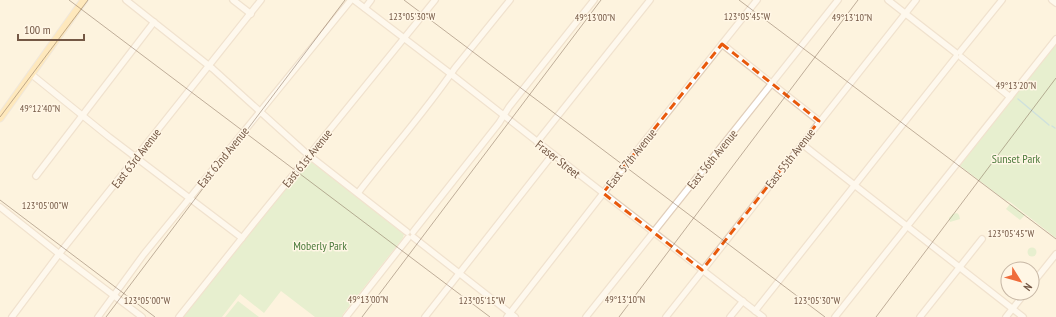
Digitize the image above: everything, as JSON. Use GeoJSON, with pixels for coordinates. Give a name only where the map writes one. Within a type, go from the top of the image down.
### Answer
{"type":"FeatureCollection","features":[{"type":"Feature","properties":{"kind":"main road"},"geometry":{"type":"LineString","coordinates":[[0,118],[84,0]]}},
{"type":"Feature","properties":{"kind":"street"},"geometry":{"type":"LineString","coordinates":[[126,0],[209,66],[309,155],[459,273],[508,315],[515,317]]}},
{"type":"Feature","properties":{"kind":"street"},"geometry":{"type":"LineString","coordinates":[[233,0],[251,14]]}},
{"type":"Feature","properties":{"kind":"street","name":"East 63rd Avenue"},"geometry":{"type":"LineString","coordinates":[[12,317],[59,254],[262,0]]}},
{"type":"Feature","properties":{"kind":"street","name":"Fraser Street"},"geometry":{"type":"LineString","coordinates":[[353,0],[451,74],[763,317]]}},
{"type":"Feature","properties":{"kind":"street","name":"East 62nd Avenue"},"geometry":{"type":"LineString","coordinates":[[98,317],[144,254],[353,0]]}},
{"type":"Feature","properties":{"kind":"street"},"geometry":{"type":"LineString","coordinates":[[364,8],[371,0]]}},
{"type":"Feature","properties":{"kind":"street","name":"East 61st Avenue"},"geometry":{"type":"LineString","coordinates":[[179,317],[436,0]]}},
{"type":"Feature","properties":{"kind":"street"},"geometry":{"type":"LineString","coordinates":[[358,194],[510,0]]}},
{"type":"Feature","properties":{"kind":"street"},"geometry":{"type":"LineString","coordinates":[[346,317],[594,0]]}},
{"type":"Feature","properties":{"kind":"street"},"geometry":{"type":"LineString","coordinates":[[537,142],[650,0]]}},
{"type":"Feature","properties":{"kind":"street","name":"East 57th Avenue"},"geometry":{"type":"LineString","coordinates":[[508,315],[757,0]]}},
{"type":"Feature","properties":{"kind":"street","name":"East 56th Avenue"},"geometry":{"type":"LineString","coordinates":[[586,317],[838,0]]}},
{"type":"Feature","properties":{"kind":"street"},"geometry":{"type":"LineString","coordinates":[[888,0],[1010,96]]}},
{"type":"Feature","properties":{"kind":"street","name":"East 55th Avenue"},"geometry":{"type":"LineString","coordinates":[[666,317],[916,0]]}},
{"type":"Feature","properties":{"kind":"street"},"geometry":{"type":"LineString","coordinates":[[755,311],[1002,0]]}},
{"type":"Feature","properties":{"kind":"street"},"geometry":{"type":"LineString","coordinates":[[1052,0],[1056,3]]}},
{"type":"Feature","properties":{"kind":"street"},"geometry":{"type":"LineString","coordinates":[[36,176],[154,22]]}},
{"type":"Feature","properties":{"kind":"street"},"geometry":{"type":"LineString","coordinates":[[835,317],[1056,39]]}},
{"type":"Feature","properties":{"kind":"street"},"geometry":{"type":"LineString","coordinates":[[722,44],[819,122]]}},
{"type":"Feature","properties":{"kind":"street"},"geometry":{"type":"LineString","coordinates":[[31,74],[136,158],[242,238]]}},
{"type":"Feature","properties":{"kind":"street"},"geometry":{"type":"LineString","coordinates":[[802,144],[1023,317]]}},
{"type":"Feature","properties":{"kind":"street"},"geometry":{"type":"LineString","coordinates":[[425,317],[553,154]]}},
{"type":"Feature","properties":{"kind":"street"},"geometry":{"type":"LineString","coordinates":[[0,206],[59,254],[142,317]]}},
{"type":"Feature","properties":{"kind":"street"},"geometry":{"type":"LineString","coordinates":[[920,317],[982,239]]}},
{"type":"Feature","properties":{"kind":"street"},"geometry":{"type":"LineString","coordinates":[[1040,274],[1056,254]]}},
{"type":"Feature","properties":{"kind":"street"},"geometry":{"type":"LineString","coordinates":[[730,317],[742,301]]}},
{"type":"Feature","properties":{"kind":"street"},"geometry":{"type":"LineString","coordinates":[[1006,317],[1019,301]]}},
{"type":"Feature","properties":{"kind":"highlighted area"},"geometry":{"type":"Polygon","coordinates":[[[722,44],[819,121],[702,270],[603,193],[722,44]]]}},
{"type":"Feature","properties":{"kind":"green space","name":"Sunset Park"},"geometry":{"type":"Polygon","coordinates":[[[1056,44],[1056,238],[959,165],[1056,44]]]}},
{"type":"Feature","properties":{"kind":"green space","name":"Moberly Park"},"geometry":{"type":"Polygon","coordinates":[[[308,161],[329,173],[404,234],[403,238],[342,317],[315,317],[281,291],[264,313],[240,294],[222,317],[183,317],[308,161]]]}},
{"type":"Feature","properties":{"kind":"green space"},"geometry":{"type":"Polygon","coordinates":[[[1010,204],[1025,215],[1020,220],[1006,209],[1010,204]]]}},
{"type":"Feature","properties":{"kind":"green space"},"geometry":{"type":"Polygon","coordinates":[[[957,213],[960,219],[950,222],[949,218],[953,214],[957,213]]]}},
{"type":"Feature","properties":{"kind":"green space"},"geometry":{"type":"Polygon","coordinates":[[[1030,248],[1034,248],[1036,252],[1034,256],[1030,256],[1028,254],[1028,250],[1030,248]]]}},
{"type":"Feature","properties":{"kind":"green space"},"geometry":{"type":"Polygon","coordinates":[[[238,301],[259,317],[225,317],[238,301]]]}},
{"type":"Feature","properties":{"kind":"waterway"},"geometry":{"type":"LineString","coordinates":[[1018,99],[1049,125]]}}]}
